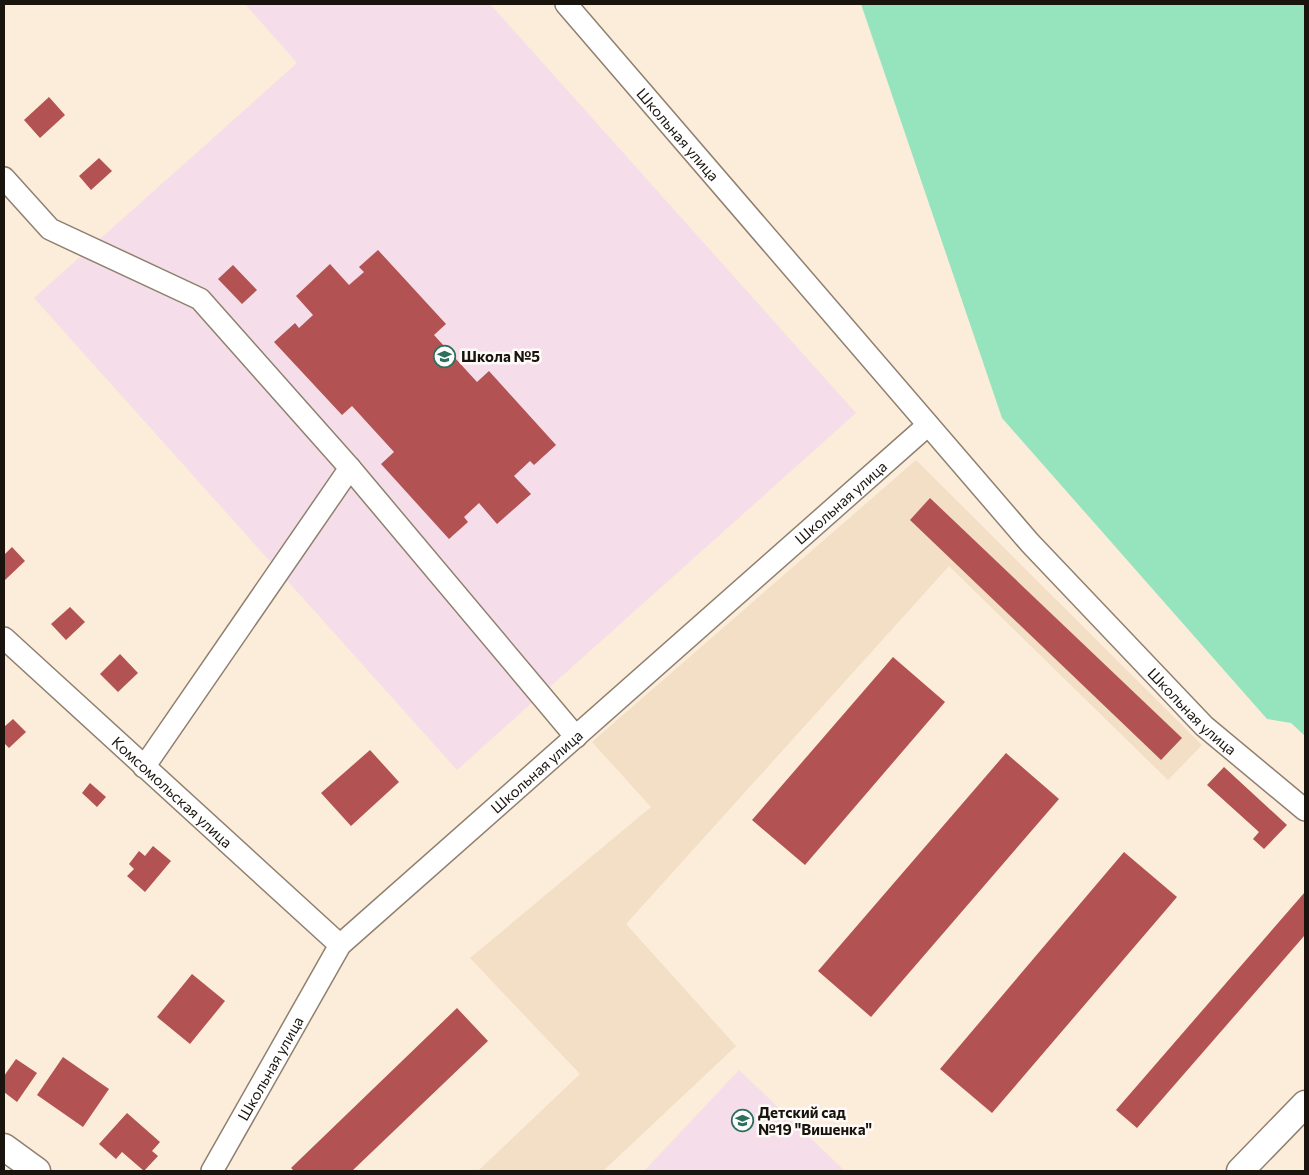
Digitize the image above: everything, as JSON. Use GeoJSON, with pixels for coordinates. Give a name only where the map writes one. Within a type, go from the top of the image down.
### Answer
{"type":"FeatureCollection","features":[{"type":"Feature","properties":{"kind":"street","name":"Школьная улица"},"geometry":{"type":"LineString","coordinates":[[566,4],[1030,543],[1204,726],[1305,810]]}},
{"type":"Feature","properties":{"kind":"street"},"geometry":{"type":"LineString","coordinates":[[4,178],[50,228],[200,299],[350,468],[576,737]]}},
{"type":"Feature","properties":{"kind":"street","name":"Школьная улица"},"geometry":{"type":"LineString","coordinates":[[212,1171],[340,946],[928,425]]}},
{"type":"Feature","properties":{"kind":"street"},"geometry":{"type":"LineString","coordinates":[[144,767],[350,468]]}},
{"type":"Feature","properties":{"kind":"street","name":"Комсомольская улица"},"geometry":{"type":"LineString","coordinates":[[4,638],[340,946]]}},
{"type":"Feature","properties":{"kind":"street"},"geometry":{"type":"LineString","coordinates":[[1240,1171],[1305,1104]]}},
{"type":"Feature","properties":{"kind":"street"},"geometry":{"type":"LineString","coordinates":[[4,1147],[37,1171]]}},
{"type":"Feature","properties":{"kind":"shaded area","name":"Школа №5"},"geometry":{"type":"Polygon","coordinates":[[[245,4],[490,4],[856,413],[457,770],[34,298],[297,63],[245,4]]]}},
{"type":"Feature","properties":{"kind":"shaded area"},"geometry":{"type":"Polygon","coordinates":[[[916,460],[1202,745],[1168,780],[949,566],[626,924],[736,1046],[603,1171],[478,1171],[580,1074],[470,958],[651,807],[592,742],[916,460]]]}},
{"type":"Feature","properties":{"kind":"shaded area","name":"Детский сад №19 \"Вишенка\""},"geometry":{"type":"Polygon","coordinates":[[[739,1070],[845,1171],[644,1171],[739,1070]]]}},
{"type":"Feature","properties":{"kind":"green space"},"geometry":{"type":"Polygon","coordinates":[[[861,4],[1305,4],[1305,736],[1291,723],[1267,719],[1002,418],[861,4]]]}},
{"type":"Feature","properties":{"kind":"building"},"geometry":{"type":"Polygon","coordinates":[[[49,97],[65,115],[40,138],[24,120],[49,97]]]}},
{"type":"Feature","properties":{"kind":"building"},"geometry":{"type":"Polygon","coordinates":[[[99,158],[112,171],[91,190],[79,176],[99,158]]]}},
{"type":"Feature","properties":{"kind":"building"},"geometry":{"type":"Polygon","coordinates":[[[378,250],[446,324],[434,335],[477,382],[489,371],[556,445],[534,465],[530,461],[514,476],[531,494],[497,524],[479,503],[464,517],[468,522],[449,539],[381,464],[394,452],[352,406],[342,415],[274,342],[295,323],[299,328],[313,315],[296,296],[330,264],[349,285],[364,272],[359,267],[378,250]]]}},
{"type":"Feature","properties":{"kind":"building"},"geometry":{"type":"Polygon","coordinates":[[[233,265],[257,290],[242,304],[218,279],[233,265]]]}},
{"type":"Feature","properties":{"kind":"building"},"geometry":{"type":"Polygon","coordinates":[[[930,498],[1182,738],[1161,760],[910,520],[930,498]]]}},
{"type":"Feature","properties":{"kind":"building"},"geometry":{"type":"Polygon","coordinates":[[[12,547],[25,561],[4,581],[4,555],[12,547]]]}},
{"type":"Feature","properties":{"kind":"building"},"geometry":{"type":"Polygon","coordinates":[[[70,607],[85,622],[66,640],[51,624],[70,607]]]}},
{"type":"Feature","properties":{"kind":"building"},"geometry":{"type":"Polygon","coordinates":[[[120,654],[138,673],[118,692],[100,674],[120,654]]]}},
{"type":"Feature","properties":{"kind":"building"},"geometry":{"type":"Polygon","coordinates":[[[893,657],[945,702],[805,865],[752,820],[893,657]]]}},
{"type":"Feature","properties":{"kind":"building"},"geometry":{"type":"Polygon","coordinates":[[[13,719],[26,732],[9,748],[4,743],[4,727],[13,719]]]}},
{"type":"Feature","properties":{"kind":"building"},"geometry":{"type":"Polygon","coordinates":[[[370,750],[399,782],[351,826],[321,793],[370,750]]]}},
{"type":"Feature","properties":{"kind":"building"},"geometry":{"type":"Polygon","coordinates":[[[1006,753],[1059,799],[871,1017],[818,971],[1006,753]]]}},
{"type":"Feature","properties":{"kind":"building"},"geometry":{"type":"Polygon","coordinates":[[[1224,767],[1287,825],[1264,849],[1253,839],[1259,832],[1207,785],[1224,767]]]}},
{"type":"Feature","properties":{"kind":"building"},"geometry":{"type":"Polygon","coordinates":[[[90,783],[106,797],[97,807],[82,793],[90,783]]]}},
{"type":"Feature","properties":{"kind":"building"},"geometry":{"type":"Polygon","coordinates":[[[153,846],[171,861],[145,892],[127,876],[134,869],[129,864],[139,851],[145,856],[153,846]]]}},
{"type":"Feature","properties":{"kind":"building"},"geometry":{"type":"Polygon","coordinates":[[[1124,852],[1177,897],[992,1113],[940,1069],[1124,852]]]}},
{"type":"Feature","properties":{"kind":"building"},"geometry":{"type":"Polygon","coordinates":[[[1305,892],[1305,935],[1137,1128],[1116,1110],[1305,892]]]}},
{"type":"Feature","properties":{"kind":"building"},"geometry":{"type":"Polygon","coordinates":[[[192,974],[225,1001],[190,1044],[157,1017],[192,974]]]}},
{"type":"Feature","properties":{"kind":"building"},"geometry":{"type":"Polygon","coordinates":[[[457,1008],[488,1041],[352,1171],[294,1171],[291,1168],[457,1008]]]}},
{"type":"Feature","properties":{"kind":"building"},"geometry":{"type":"Polygon","coordinates":[[[63,1057],[109,1089],[83,1127],[37,1095],[63,1057]]]}},
{"type":"Feature","properties":{"kind":"building"},"geometry":{"type":"Polygon","coordinates":[[[16,1059],[37,1073],[17,1102],[4,1092],[4,1076],[16,1059]]]}},
{"type":"Feature","properties":{"kind":"building"},"geometry":{"type":"Polygon","coordinates":[[[127,1113],[160,1142],[152,1151],[158,1156],[144,1171],[122,1152],[116,1159],[99,1144],[127,1113]]]}},
{"type":"Feature","properties":{"kind":"place","name":"Школа №5"},"geometry":{"type":"Point","coordinates":[445,356]}},
{"type":"Feature","properties":{"kind":"place","name":"Детский сад №19 \"Вишенка\""},"geometry":{"type":"Point","coordinates":[742,1121]}}]}
